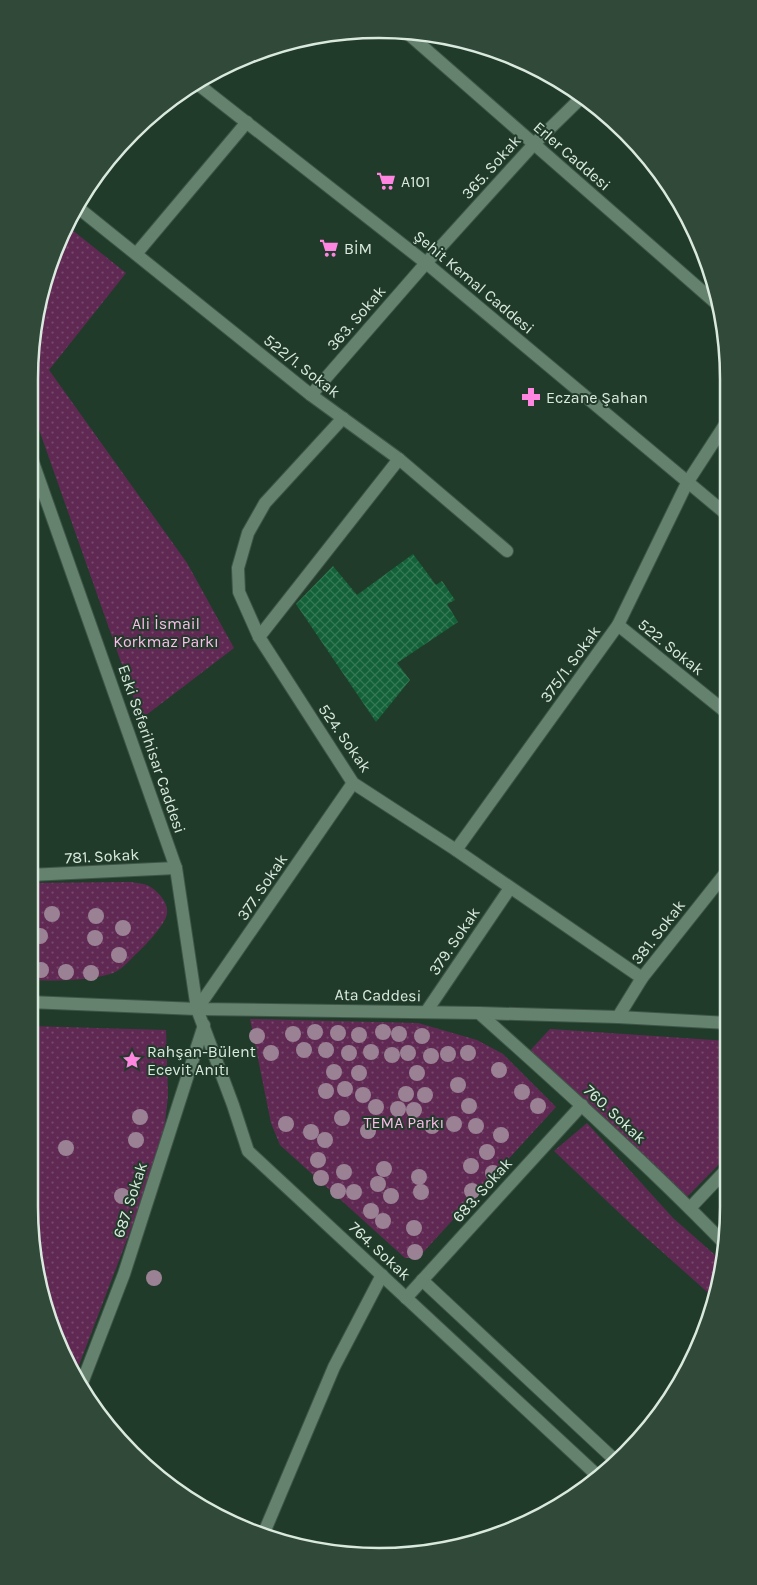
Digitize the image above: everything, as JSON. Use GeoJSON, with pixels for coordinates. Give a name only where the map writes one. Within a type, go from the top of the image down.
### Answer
{"type":"FeatureCollection","features":[{"type":"Feature","properties":{"kind":"street","name":"Erler Caddesi"},"geometry":{"type":"LineString","coordinates":[[414,39],[710,298]]}},
{"type":"Feature","properties":{"kind":"street","name":"Şehit Kemal Caddesi"},"geometry":{"type":"LineString","coordinates":[[202,87],[426,263],[720,509]]}},
{"type":"Feature","properties":{"kind":"street","name":"365. Sokak"},"geometry":{"type":"LineString","coordinates":[[426,263],[534,144],[577,102]]}},
{"type":"Feature","properties":{"kind":"street"},"geometry":{"type":"LineString","coordinates":[[136,254],[247,122]]}},
{"type":"Feature","properties":{"kind":"street","name":"522/1. Sokak"},"geometry":{"type":"LineString","coordinates":[[82,211],[311,395],[399,459],[507,551]]}},
{"type":"Feature","properties":{"kind":"street","name":"363. Sokak"},"geometry":{"type":"LineString","coordinates":[[311,395],[426,263]]}},
{"type":"Feature","properties":{"kind":"street","name":"524. Sokak"},"geometry":{"type":"LineString","coordinates":[[343,418],[265,503],[248,533],[238,568],[238,592],[258,638],[353,783],[456,850],[642,978]]}},
{"type":"Feature","properties":{"kind":"street","name":"375/1. Sokak"},"geometry":{"type":"LineString","coordinates":[[456,850],[618,624],[687,483],[720,432]]}},
{"type":"Feature","properties":{"kind":"street"},"geometry":{"type":"LineString","coordinates":[[258,638],[399,459]]}},
{"type":"Feature","properties":{"kind":"street","name":"Eski Seferihisar Caddesi"},"geometry":{"type":"LineString","coordinates":[[38,477],[176,868],[197,1009]]}},
{"type":"Feature","properties":{"kind":"street","name":"522. Sokak"},"geometry":{"type":"LineString","coordinates":[[618,624],[720,708]]}},
{"type":"Feature","properties":{"kind":"street","name":"377. Sokak"},"geometry":{"type":"LineString","coordinates":[[197,1009],[353,783]]}},
{"type":"Feature","properties":{"kind":"street","name":"781. Sokak"},"geometry":{"type":"LineString","coordinates":[[38,875],[176,868]]}},
{"type":"Feature","properties":{"kind":"street","name":"381. Sokak"},"geometry":{"type":"LineString","coordinates":[[618,1017],[642,978],[720,880]]}},
{"type":"Feature","properties":{"kind":"street","name":"379. Sokak"},"geometry":{"type":"LineString","coordinates":[[426,1012],[510,888]]}},
{"type":"Feature","properties":{"kind":"street","name":"Ata Caddesi"},"geometry":{"type":"LineString","coordinates":[[38,1002],[197,1009],[618,1017],[720,1023]]}},
{"type":"Feature","properties":{"kind":"street","name":"764. Sokak"},"geometry":{"type":"LineString","coordinates":[[197,1009],[248,1151],[593,1471]]}},
{"type":"Feature","properties":{"kind":"street","name":"760. Sokak"},"geometry":{"type":"LineString","coordinates":[[479,1013],[582,1105],[690,1208],[718,1238]]}},
{"type":"Feature","properties":{"kind":"street","name":"687. Sokak"},"geometry":{"type":"LineString","coordinates":[[84,1378],[124,1274],[204,1025]]}},
{"type":"Feature","properties":{"kind":"street","name":"683. Sokak"},"geometry":{"type":"LineString","coordinates":[[406,1298],[582,1105]]}},
{"type":"Feature","properties":{"kind":"street"},"geometry":{"type":"LineString","coordinates":[[690,1208],[720,1176]]}},
{"type":"Feature","properties":{"kind":"street"},"geometry":{"type":"LineString","coordinates":[[266,1528],[334,1366],[382,1275]]}},
{"type":"Feature","properties":{"kind":"street","name":"764. Sokak"},"geometry":{"type":"LineString","coordinates":[[422,1280],[611,1456]]}},
{"type":"Feature","properties":{"kind":"green space","name":"Ali İsmail Korkmaz Parkı"},"geometry":{"type":"Polygon","coordinates":[[[72,230],[126,273],[49,370],[187,563],[234,648],[141,719],[38,427],[38,356],[40,334],[49,290],[63,248],[72,230]]]}},
{"type":"Feature","properties":{"kind":"green space"},"geometry":{"type":"Polygon","coordinates":[[[130,882],[144,884],[153,889],[163,899],[167,908],[166,917],[147,943],[117,971],[91,978],[38,980],[38,883],[130,882]]]}},
{"type":"Feature","properties":{"kind":"green space","name":"TEMA Parkı"},"geometry":{"type":"Polygon","coordinates":[[[250,1019],[418,1023],[477,1040],[503,1054],[556,1107],[418,1258],[405,1258],[280,1145],[271,1123],[250,1019]]]}},
{"type":"Feature","properties":{"kind":"green space"},"geometry":{"type":"Polygon","coordinates":[[[38,1026],[166,1030],[168,1096],[164,1131],[157,1161],[78,1367],[63,1337],[49,1295],[40,1251],[38,1229],[38,1026]]]}},
{"type":"Feature","properties":{"kind":"green space"},"geometry":{"type":"Polygon","coordinates":[[[550,1029],[720,1040],[720,1163],[683,1201],[526,1055],[550,1029]]]}},
{"type":"Feature","properties":{"kind":"green space"},"geometry":{"type":"Polygon","coordinates":[[[587,1123],[673,1218],[716,1256],[708,1293],[632,1225],[554,1151],[587,1123]]]}},
{"type":"Feature","properties":{"kind":"building"},"geometry":{"type":"Polygon","coordinates":[[[413,554],[436,585],[442,581],[455,600],[447,604],[458,622],[397,663],[410,680],[376,722],[296,604],[333,566],[357,595],[413,554]]]}},
{"type":"Feature","properties":{"kind":"place","name":"A101"},"geometry":{"type":"Point","coordinates":[386,181]}},
{"type":"Feature","properties":{"kind":"place","name":"BİM"},"geometry":{"type":"Point","coordinates":[329,248]}},
{"type":"Feature","properties":{"kind":"place","name":"Eczane Şahan"},"geometry":{"type":"Point","coordinates":[531,397]}},
{"type":"Feature","properties":{"kind":"place","name":"Rahşan-Bülent Ecevit Anıtı"},"geometry":{"type":"Point","coordinates":[132,1060]}}]}
